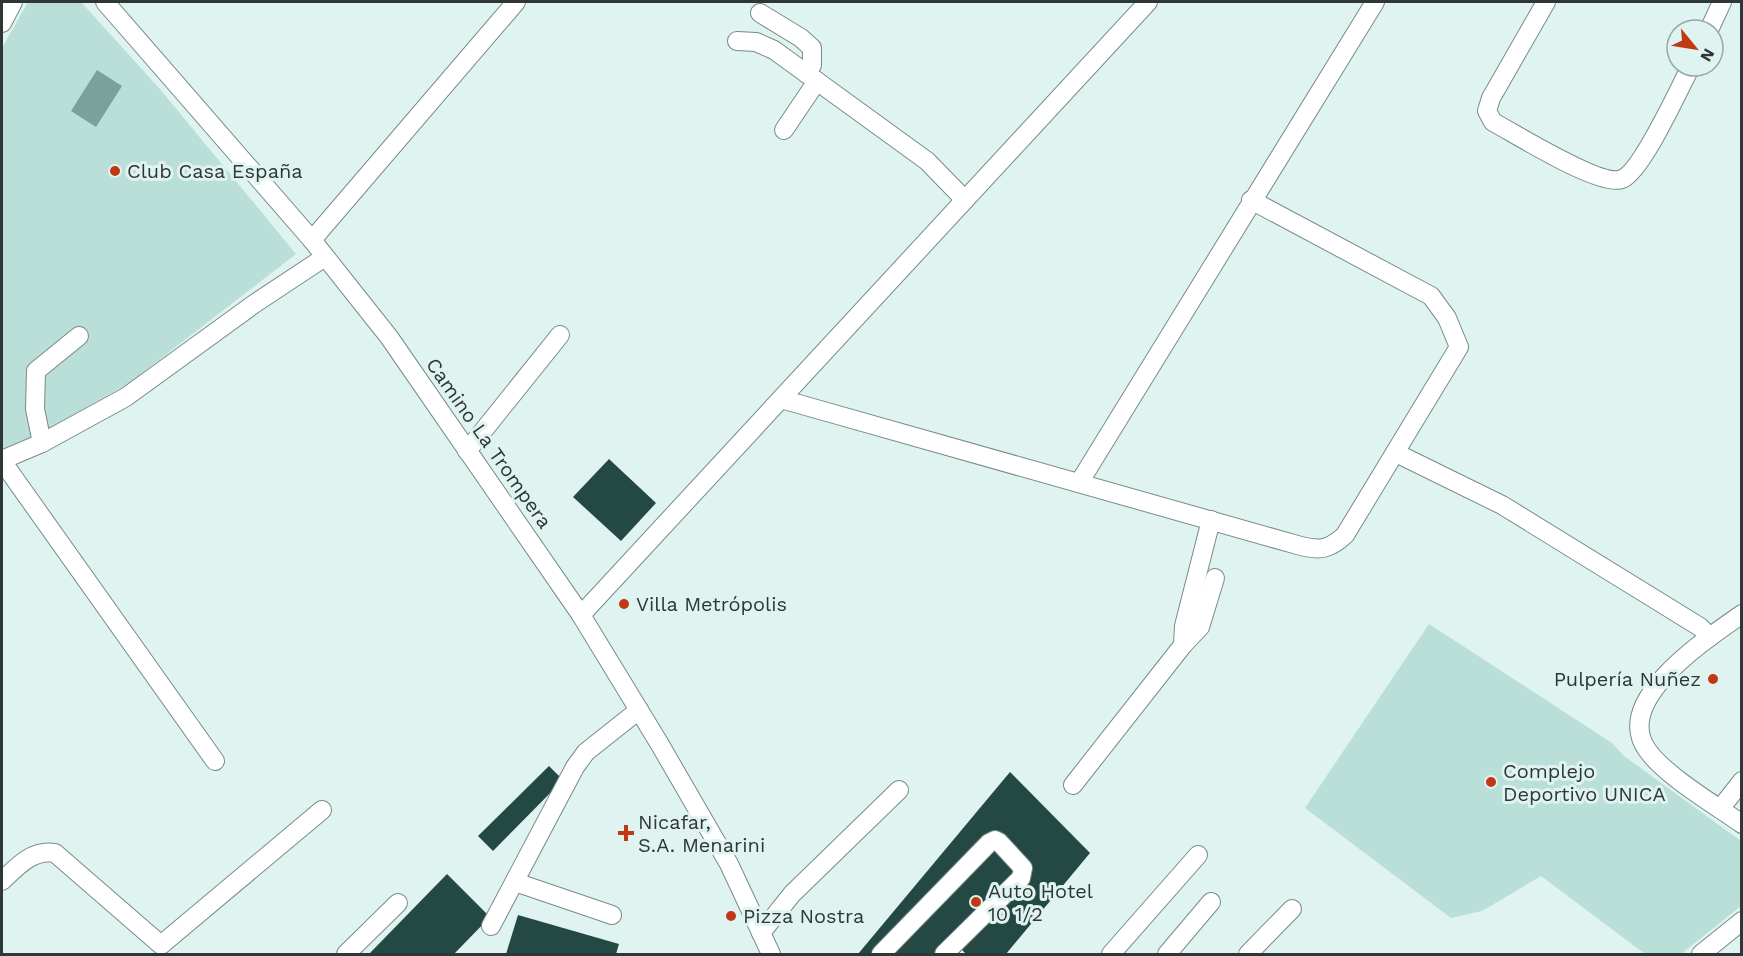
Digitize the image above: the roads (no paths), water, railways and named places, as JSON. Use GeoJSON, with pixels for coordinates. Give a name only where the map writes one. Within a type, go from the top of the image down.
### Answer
{"type":"FeatureCollection","features":[{"type":"Feature","properties":{"kind":"street"},"geometry":{"type":"LineString","coordinates":[[2,22],[13,2]]}},
{"type":"Feature","properties":{"kind":"street","name":"Camino La Trompera"},"geometry":{"type":"LineString","coordinates":[[105,2],[312,240],[389,338],[581,615],[729,864],[771,954]]}},
{"type":"Feature","properties":{"kind":"street"},"geometry":{"type":"LineString","coordinates":[[312,240],[516,2]]}},
{"type":"Feature","properties":{"kind":"street"},"geometry":{"type":"LineString","coordinates":[[581,615],[1148,2]]}},
{"type":"Feature","properties":{"kind":"street"},"geometry":{"type":"LineString","coordinates":[[1079,483],[1251,200],[1375,2]]}},
{"type":"Feature","properties":{"kind":"street"},"geometry":{"type":"LineString","coordinates":[[1546,2],[1491,98],[1487,111],[1493,122],[1589,174],[1610,182],[1620,180],[1637,168],[1685,78]]}},
{"type":"Feature","properties":{"kind":"street"},"geometry":{"type":"LineString","coordinates":[[1715,18],[1722,2]]}},
{"type":"Feature","properties":{"kind":"street"},"geometry":{"type":"LineString","coordinates":[[760,13],[801,38],[812,48],[812,78],[784,129]]}},
{"type":"Feature","properties":{"kind":"street"},"geometry":{"type":"LineString","coordinates":[[736,41],[756,42],[774,50],[927,161],[964,200]]}},
{"type":"Feature","properties":{"kind":"street"},"geometry":{"type":"LineString","coordinates":[[781,399],[1308,548],[1325,549],[1335,545],[1345,535],[1459,347],[1448,318],[1431,296],[1251,200]]}},
{"type":"Feature","properties":{"kind":"street"},"geometry":{"type":"LineString","coordinates":[[215,761],[2,461],[42,443],[134,392],[254,304],[325,257]]}},
{"type":"Feature","properties":{"kind":"street"},"geometry":{"type":"LineString","coordinates":[[467,451],[560,335]]}},
{"type":"Feature","properties":{"kind":"street"},"geometry":{"type":"LineString","coordinates":[[42,443],[35,409],[36,371],[79,336]]}},
{"type":"Feature","properties":{"kind":"street"},"geometry":{"type":"LineString","coordinates":[[1396,453],[1502,505],[1700,627],[1710,637]]}},
{"type":"Feature","properties":{"kind":"street"},"geometry":{"type":"LineString","coordinates":[[1183,645],[1184,626],[1210,520]]}},
{"type":"Feature","properties":{"kind":"street"},"geometry":{"type":"LineString","coordinates":[[1073,784],[1183,645],[1200,627],[1215,578]]}},
{"type":"Feature","properties":{"kind":"street"},"geometry":{"type":"LineString","coordinates":[[1742,614],[1672,669],[1649,695],[1641,714],[1640,736],[1646,750],[1659,764],[1742,824]]}},
{"type":"Feature","properties":{"kind":"street"},"geometry":{"type":"LineString","coordinates":[[491,926],[575,767],[586,752],[639,710]]}},
{"type":"Feature","properties":{"kind":"street"},"geometry":{"type":"LineString","coordinates":[[1720,809],[1742,782]]}},
{"type":"Feature","properties":{"kind":"street"},"geometry":{"type":"LineString","coordinates":[[761,933],[788,899],[899,790]]}},
{"type":"Feature","properties":{"kind":"street"},"geometry":{"type":"LineString","coordinates":[[2,881],[33,855],[45,851],[55,853],[161,945],[322,810]]}},
{"type":"Feature","properties":{"kind":"street"},"geometry":{"type":"LineString","coordinates":[[881,954],[989,843],[995,840],[1023,868],[1021,878],[944,954]]}},
{"type":"Feature","properties":{"kind":"street"},"geometry":{"type":"LineString","coordinates":[[1111,954],[1198,855]]}},
{"type":"Feature","properties":{"kind":"street"},"geometry":{"type":"LineString","coordinates":[[515,882],[612,915]]}},
{"type":"Feature","properties":{"kind":"street"},"geometry":{"type":"LineString","coordinates":[[1167,954],[1211,902]]}},
{"type":"Feature","properties":{"kind":"street"},"geometry":{"type":"LineString","coordinates":[[346,954],[398,903]]}},
{"type":"Feature","properties":{"kind":"street"},"geometry":{"type":"LineString","coordinates":[[1248,954],[1292,909]]}},
{"type":"Feature","properties":{"kind":"street"},"geometry":{"type":"LineString","coordinates":[[1701,954],[1742,921]]}},
{"type":"Feature","properties":{"kind":"place","name":"Club Casa España"},"geometry":{"type":"Point","coordinates":[115,171]}},
{"type":"Feature","properties":{"kind":"place","name":"Villa Metrópolis"},"geometry":{"type":"Point","coordinates":[624,604]}},
{"type":"Feature","properties":{"kind":"place","name":"Pulpería Nuñez"},"geometry":{"type":"Point","coordinates":[1713,679]}},
{"type":"Feature","properties":{"kind":"place","name":"Complejo Deportivo UNICA"},"geometry":{"type":"Point","coordinates":[1491,782]}},
{"type":"Feature","properties":{"kind":"place","name":"Nicafar, S.A. Menarini"},"geometry":{"type":"Point","coordinates":[626,833]}},
{"type":"Feature","properties":{"kind":"place","name":"Auto Hotel 10 1/2"},"geometry":{"type":"Point","coordinates":[976,902]}},
{"type":"Feature","properties":{"kind":"place","name":"Pizza Nostra"},"geometry":{"type":"Point","coordinates":[731,916]}}]}
